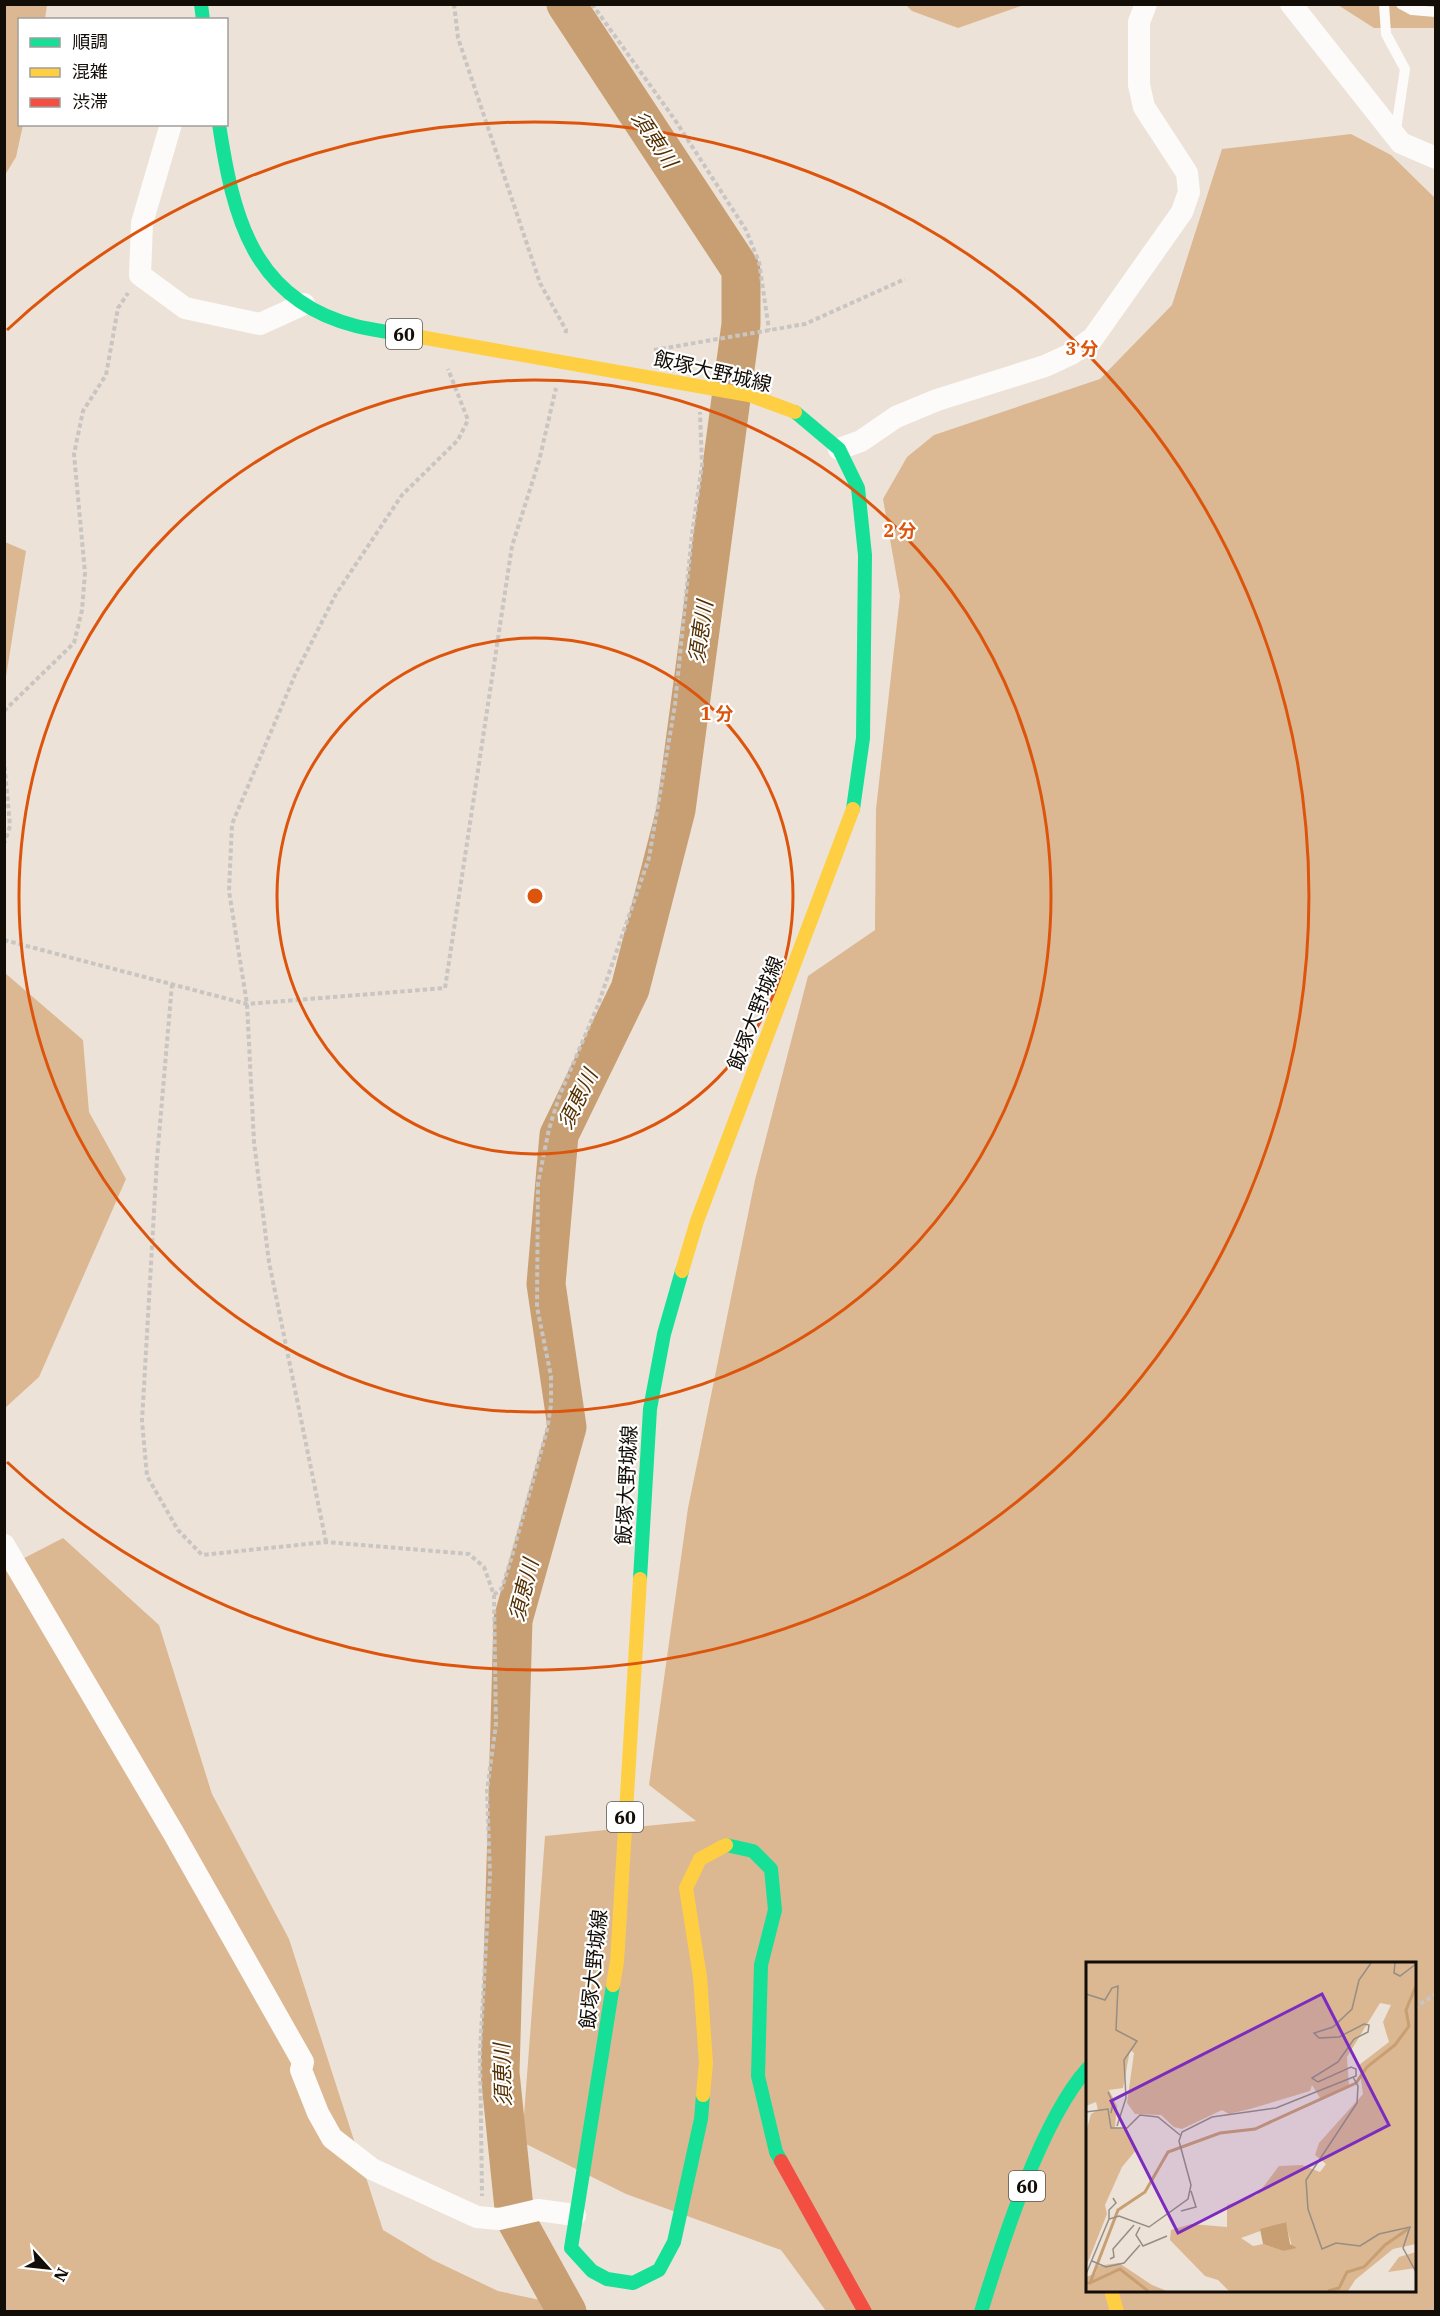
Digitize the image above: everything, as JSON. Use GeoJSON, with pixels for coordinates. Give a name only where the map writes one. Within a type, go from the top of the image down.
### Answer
{"type":"FeatureCollection","features":[{"type":"Feature","properties":{"kind":"main road","name":"飯塚大野城線"},"geometry":{"type":"LineString","coordinates":[[219,126],[228,188],[245,238],[270,278],[304,304],[355,326],[749,395],[797,413],[839,450],[858,488],[865,555],[863,738],[852,814],[697,1221],[664,1334],[650,1409],[617,1962],[574,2215],[571,2248],[592,2271],[607,2279],[633,2283],[659,2270],[674,2242],[701,2119],[706,2063],[700,1977],[686,1888],[700,1859],[729,1844],[753,1851],[771,1869],[775,1910],[761,1965],[758,2076],[776,2152],[866,2312]]}},
{"type":"Feature","properties":{"kind":"main road","name":"60"},"geometry":{"type":"LineString","coordinates":[[981,2312],[992,2272],[1065,2095],[1086,2070]]}},
{"type":"Feature","properties":{"kind":"main road"},"geometry":{"type":"LineString","coordinates":[[1112,2292],[1118,2312]]}},
{"type":"Feature","properties":{"kind":"street"},"geometry":{"type":"LineString","coordinates":[[839,450],[861,441],[896,417],[937,400],[1045,366],[1071,354],[1093,338],[1182,212],[1189,192],[1187,173],[1144,107],[1139,85],[1139,22],[1146,4]]}},
{"type":"Feature","properties":{"kind":"street"},"geometry":{"type":"LineString","coordinates":[[1291,4],[1401,143],[1436,158]]}},
{"type":"Feature","properties":{"kind":"street"},"geometry":{"type":"LineString","coordinates":[[170,126],[142,223],[140,275],[185,308],[260,324],[304,304]]}},
{"type":"Feature","properties":{"kind":"street"},"geometry":{"type":"LineString","coordinates":[[4,1545],[174,1834],[303,2062],[301,2070],[318,2113],[332,2138],[372,2169],[488,2218],[538,2210],[574,2215]]}},
{"type":"Feature","properties":{"kind":"lane"},"geometry":{"type":"LineString","coordinates":[[1384,4],[1386,34],[1405,69],[1395,136]]}},
{"type":"Feature","properties":{"kind":"lane"},"geometry":{"type":"LineString","coordinates":[[1401,4],[1412,10],[1436,12]]}},
{"type":"Feature","properties":{"kind":"path"},"geometry":{"type":"LineString","coordinates":[[4,940],[247,1005],[445,988],[512,546],[539,461],[562,362],[566,330],[540,283],[458,38],[454,4]]}},
{"type":"Feature","properties":{"kind":"path"},"geometry":{"type":"LineString","coordinates":[[592,4],[675,120],[746,230],[759,262],[769,330]]}},
{"type":"Feature","properties":{"kind":"path"},"geometry":{"type":"LineString","coordinates":[[4,711],[74,643],[82,610],[85,573],[74,454],[83,411],[106,375],[117,309],[140,275]]}},
{"type":"Feature","properties":{"kind":"path"},"geometry":{"type":"LineString","coordinates":[[618,371],[644,352],[805,324],[905,279]]}},
{"type":"Feature","properties":{"kind":"path"},"geometry":{"type":"LineString","coordinates":[[326,1542],[268,1262],[254,1142],[247,1005],[229,891],[232,824],[295,675],[336,594],[402,495],[458,440],[468,420],[438,340]]}},
{"type":"Feature","properties":{"kind":"path"},"geometry":{"type":"LineString","coordinates":[[494,1595],[501,1588],[512,1556],[547,1430],[551,1406],[551,1376],[537,1307],[537,1183],[559,1097],[598,1005],[649,858],[674,716],[702,465],[706,387]]}},
{"type":"Feature","properties":{"kind":"path"},"geometry":{"type":"LineString","coordinates":[[4,759],[10,826],[4,844]]}},
{"type":"Feature","properties":{"kind":"path"},"geometry":{"type":"LineString","coordinates":[[172,984],[157,1159],[142,1421],[147,1476],[178,1530],[202,1555],[326,1542],[469,1554],[484,1567],[494,1595],[496,1724],[487,1790],[490,1874],[480,2051],[482,2200],[488,2218]]}},
{"type":"Feature","properties":{"kind":"path"},"geometry":{"type":"LineString","coordinates":[[1416,2006],[1436,1994]]}},
{"type":"Feature","properties":{"kind":"shaded area"},"geometry":{"type":"Polygon","coordinates":[[[5,4],[47,5],[45,18],[18,18],[18,126],[23,126],[16,157],[5,175],[5,4]]]}},
{"type":"Feature","properties":{"kind":"shaded area"},"geometry":{"type":"Polygon","coordinates":[[[906,5],[1024,5],[958,28],[912,11],[906,5]]]}},
{"type":"Feature","properties":{"kind":"shaded area"},"geometry":{"type":"Polygon","coordinates":[[[1338,5],[1435,5],[1435,28],[1374,28],[1338,5]]]}},
{"type":"Feature","properties":{"kind":"shaded area"},"geometry":{"type":"Polygon","coordinates":[[[1351,134],[1391,155],[1436,199],[1435,2311],[826,2311],[781,2250],[626,2194],[522,2142],[545,1836],[696,1821],[649,1785],[688,1508],[755,1180],[808,976],[875,930],[876,809],[900,596],[883,499],[907,457],[934,435],[1100,379],[1172,305],[1222,149],[1351,134]]]}},
{"type":"Feature","properties":{"kind":"shaded area"},"geometry":{"type":"Polygon","coordinates":[[[5,542],[26,551],[5,683],[5,542]]]}},
{"type":"Feature","properties":{"kind":"shaded area"},"geometry":{"type":"Polygon","coordinates":[[[5,973],[83,1040],[89,1112],[126,1179],[39,1377],[5,1408],[5,973]]]}},
{"type":"Feature","properties":{"kind":"shaded area"},"geometry":{"type":"Polygon","coordinates":[[[63,1538],[159,1625],[212,1794],[289,1939],[383,2230],[433,2260],[498,2291],[592,2311],[5,2312],[5,1568],[63,1538]]]}},
{"type":"Feature","properties":{"kind":"waterway","name":"須恵川"},"geometry":{"type":"LineString","coordinates":[[566,4],[741,270],[741,324],[676,810],[630,989],[559,1135],[546,1284],[567,1427],[513,1620],[500,2073],[515,2218],[567,2312]]}},
{"type":"Feature","properties":{"kind":"traffic: fast"},"geometry":{"type":"LineString","coordinates":[[201,4],[203,18]]}},
{"type":"Feature","properties":{"kind":"traffic: fast"},"geometry":{"type":"LineString","coordinates":[[219,126],[232,191],[241,222],[254,250],[271,275],[293,297],[321,314],[356,326],[420,337]]}},
{"type":"Feature","properties":{"kind":"traffic: fast"},"geometry":{"type":"LineString","coordinates":[[795,412],[839,449],[858,488],[865,555],[863,738],[853,809]]}},
{"type":"Feature","properties":{"kind":"traffic: fast"},"geometry":{"type":"LineString","coordinates":[[640,1579],[650,1409],[664,1334],[682,1271]]}},
{"type":"Feature","properties":{"kind":"traffic: fast"},"geometry":{"type":"LineString","coordinates":[[726,1845],[753,1851],[771,1869],[775,1910],[761,1965],[758,2076],[776,2152],[781,2161]]}},
{"type":"Feature","properties":{"kind":"traffic: fast"},"geometry":{"type":"LineString","coordinates":[[613,1985],[571,2248],[592,2271],[607,2279],[633,2283],[659,2270],[674,2242],[701,2119],[703,2095]]}},
{"type":"Feature","properties":{"kind":"traffic: fast"},"geometry":{"type":"LineString","coordinates":[[981,2312],[1012,2218],[1039,2150],[1054,2118],[1086,2071]]}},
{"type":"Feature","properties":{"kind":"traffic: slow"},"geometry":{"type":"LineString","coordinates":[[420,337],[749,395],[795,412]]}},
{"type":"Feature","properties":{"kind":"traffic: slow"},"geometry":{"type":"LineString","coordinates":[[682,1271],[697,1221],[853,809]]}},
{"type":"Feature","properties":{"kind":"traffic: slow"},"geometry":{"type":"LineString","coordinates":[[613,1985],[617,1962],[640,1579]]}},
{"type":"Feature","properties":{"kind":"traffic: slow"},"geometry":{"type":"LineString","coordinates":[[703,2095],[706,2063],[700,1977],[686,1888],[700,1859],[726,1845]]}},
{"type":"Feature","properties":{"kind":"traffic: slow"},"geometry":{"type":"LineString","coordinates":[[1112,2292],[1117,2312]]}},
{"type":"Feature","properties":{"kind":"traffic: jam"},"geometry":{"type":"LineString","coordinates":[[781,2161],[865,2312]]}}]}
